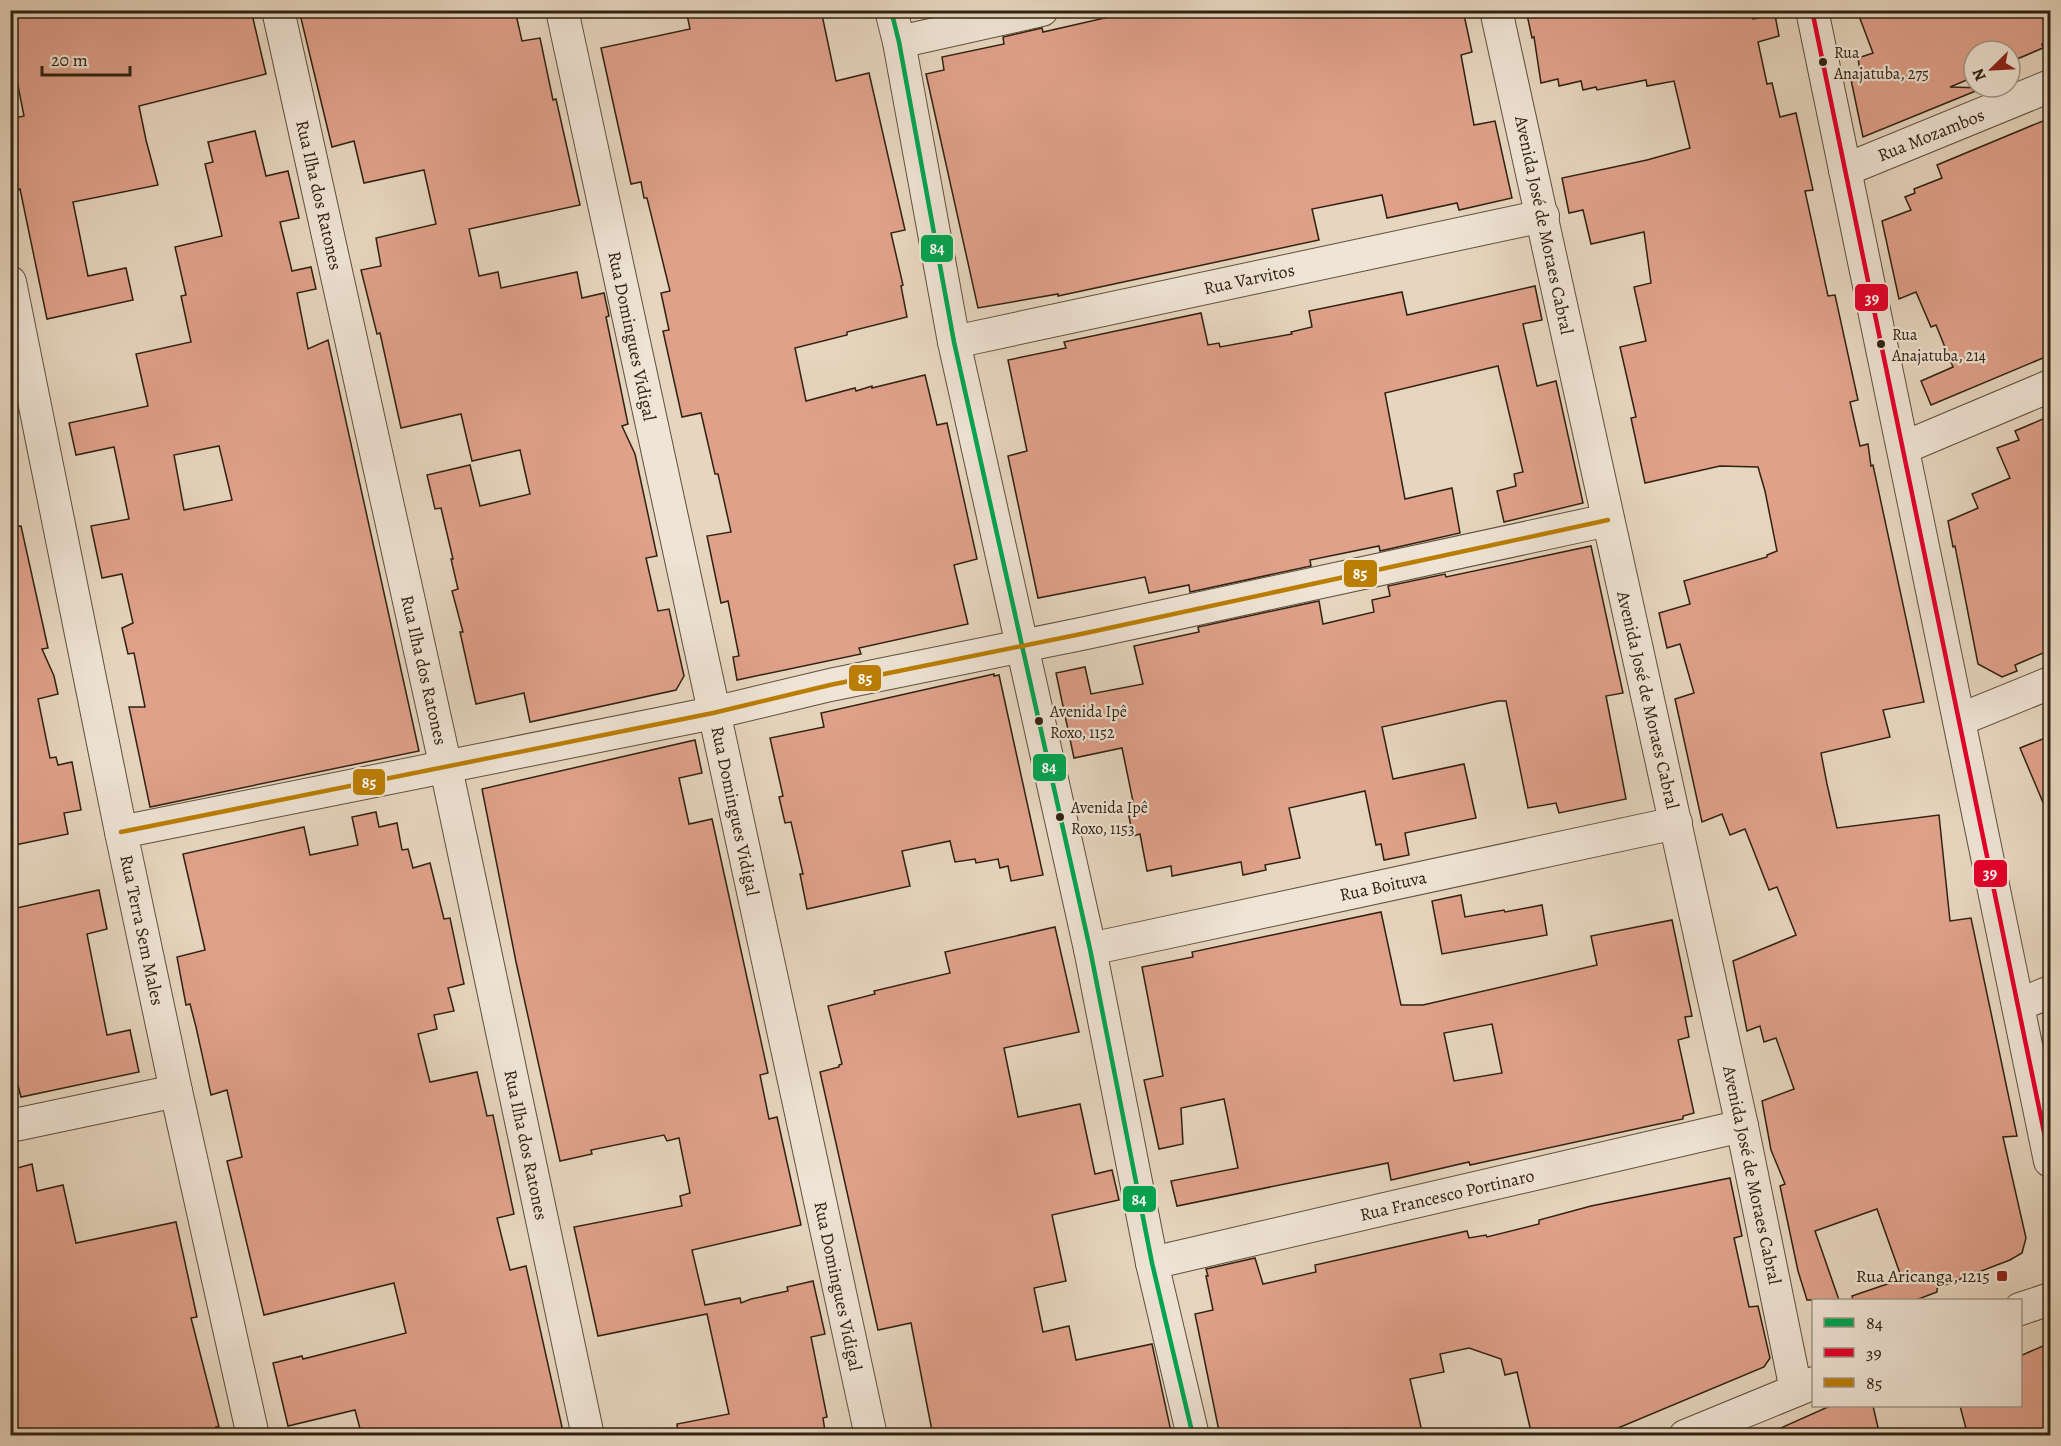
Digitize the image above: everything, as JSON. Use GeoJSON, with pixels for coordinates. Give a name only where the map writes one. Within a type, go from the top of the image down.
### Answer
{"type":"FeatureCollection","features":[{"type":"Feature","properties":{"kind":"street","name":"Rua Ilha dos Ratones"},"geometry":{"type":"LineString","coordinates":[[278,10],[446,768],[588,1436]]}},
{"type":"Feature","properties":{"kind":"street","name":"Rua Domingues Vidigal"},"geometry":{"type":"LineString","coordinates":[[562,10],[871,1436]]}},
{"type":"Feature","properties":{"kind":"street"},"geometry":{"type":"LineString","coordinates":[[891,10],[899,42],[954,342],[1090,950],[1152,1263],[1193,1436]]}},
{"type":"Feature","properties":{"kind":"street"},"geometry":{"type":"LineString","coordinates":[[899,42],[1042,10]]}},
{"type":"Feature","properties":{"kind":"street","name":"Avenida José de Moraes Cabral"},"geometry":{"type":"LineString","coordinates":[[1496,10],[1742,1126],[1805,1387]]}},
{"type":"Feature","properties":{"kind":"street"},"geometry":{"type":"LineString","coordinates":[[1812,10],[2050,1161]]}},
{"type":"Feature","properties":{"kind":"street","name":"Rua Mozambos"},"geometry":{"type":"LineString","coordinates":[[1845,170],[2050,86]]}},
{"type":"Feature","properties":{"kind":"street","name":"Rua Varvitos"},"geometry":{"type":"LineString","coordinates":[[954,342],[1543,216]]}},
{"type":"Feature","properties":{"kind":"street","name":"Rua Terra Sem Males"},"geometry":{"type":"LineString","coordinates":[[10,282],[176,1090],[253,1436]]}},
{"type":"Feature","properties":{"kind":"street"},"geometry":{"type":"LineString","coordinates":[[1903,448],[2050,386]]}},
{"type":"Feature","properties":{"kind":"street"},"geometry":{"type":"LineString","coordinates":[[122,832],[713,713],[830,685],[1608,520]]}},
{"type":"Feature","properties":{"kind":"street"},"geometry":{"type":"LineString","coordinates":[[1959,720],[2050,683]]}},
{"type":"Feature","properties":{"kind":"street","name":"Rua Boituva"},"geometry":{"type":"LineString","coordinates":[[1090,950],[1676,823]]}},
{"type":"Feature","properties":{"kind":"street"},"geometry":{"type":"LineString","coordinates":[[2018,1005],[2050,992]]}},
{"type":"Feature","properties":{"kind":"street"},"geometry":{"type":"LineString","coordinates":[[10,1126],[176,1090]]}},
{"type":"Feature","properties":{"kind":"street","name":"Rua Francesco Portinaro"},"geometry":{"type":"LineString","coordinates":[[1152,1263],[1742,1126]]}},
{"type":"Feature","properties":{"kind":"street"},"geometry":{"type":"LineString","coordinates":[[2022,1308],[2050,1299]]}},
{"type":"Feature","properties":{"kind":"street"},"geometry":{"type":"LineString","coordinates":[[1685,1436],[1805,1387]]}},
{"type":"Feature","properties":{"kind":"building"},"geometry":{"type":"Polygon","coordinates":[[[10,10],[251,10],[266,74],[139,106],[158,185],[73,202],[88,276],[126,268],[133,300],[47,319],[20,189],[17,190],[10,161],[10,119],[24,116],[15,71],[10,72],[10,10]]]}},
{"type":"Feature","properties":{"kind":"building"},"geometry":{"type":"Polygon","coordinates":[[[299,10],[515,10],[522,41],[540,38],[580,205],[469,229],[479,276],[498,272],[501,288],[577,272],[582,298],[604,293],[609,316],[606,317],[628,424],[622,426],[635,454],[657,556],[646,558],[658,611],[669,609],[684,676],[676,690],[530,722],[524,693],[476,704],[460,632],[463,632],[452,591],[458,589],[451,559],[453,559],[441,508],[435,509],[427,475],[470,465],[480,506],[530,494],[520,450],[472,461],[461,414],[401,428],[380,333],[377,334],[361,270],[381,266],[376,238],[436,224],[424,170],[364,183],[354,141],[332,147],[299,10]]]}},
{"type":"Feature","properties":{"kind":"building"},"geometry":{"type":"Polygon","coordinates":[[[686,10],[731,10],[732,17],[761,10],[821,10],[836,81],[869,73],[905,230],[891,233],[903,285],[901,286],[907,317],[795,348],[806,401],[855,388],[856,391],[925,375],[937,425],[947,423],[977,559],[954,565],[968,624],[859,648],[861,654],[737,680],[733,657],[739,656],[728,601],[721,603],[707,536],[731,532],[701,413],[682,417],[663,331],[669,330],[661,293],[670,291],[647,198],[644,198],[641,182],[631,184],[601,48],[690,29],[686,10]]]}},
{"type":"Feature","properties":{"kind":"building"},"geometry":{"type":"Polygon","coordinates":[[[1117,10],[1463,10],[1472,52],[1461,55],[1474,125],[1495,121],[1512,198],[1459,210],[1457,203],[1387,218],[1382,195],[1312,209],[1319,240],[1058,296],[1058,294],[978,308],[926,74],[944,70],[942,57],[1004,44],[1003,37],[1042,28],[1043,32],[1118,15],[1117,10]]]}},
{"type":"Feature","properties":{"kind":"building"},"geometry":{"type":"Polygon","coordinates":[[[1526,10],[1751,10],[1753,19],[1775,15],[1779,36],[1758,42],[1767,84],[1772,83],[1780,117],[1796,113],[1813,190],[1805,191],[1828,296],[1835,295],[1858,400],[1850,402],[1860,446],[1868,444],[1924,702],[1883,710],[1890,737],[1821,753],[1827,784],[1837,828],[1939,815],[1950,921],[1971,918],[2017,1136],[2003,1137],[2026,1238],[2022,1253],[2010,1260],[1937,1288],[1937,1292],[1919,1299],[1853,1299],[1852,1296],[1902,1279],[1877,1209],[1815,1231],[1839,1299],[1807,1300],[1798,1271],[1780,1186],[1785,1184],[1771,1150],[1762,1101],[1794,1089],[1776,1038],[1764,1042],[1760,1026],[1747,1031],[1733,961],[1796,935],[1777,887],[1769,890],[1745,829],[1730,835],[1722,814],[1702,822],[1675,699],[1694,693],[1680,644],[1667,648],[1659,613],[1690,604],[1684,581],[1767,557],[1777,551],[1765,491],[1758,467],[1720,466],[1645,483],[1631,418],[1636,417],[1620,347],[1646,341],[1634,287],[1651,283],[1644,232],[1591,244],[1583,210],[1569,213],[1562,178],[1647,160],[1690,148],[1674,81],[1647,86],[1646,80],[1597,90],[1596,87],[1583,90],[1581,81],[1559,86],[1558,79],[1541,83],[1534,37],[1532,38],[1526,10]]]}},
{"type":"Feature","properties":{"kind":"building"},"geometry":{"type":"Polygon","coordinates":[[[1874,10],[2050,10],[2050,41],[2042,44],[2043,48],[2022,57],[2022,39],[1962,39],[1962,82],[1950,87],[1962,87],[1962,97],[1863,137],[1850,75],[1860,71],[1858,58],[1873,53],[1859,16],[1874,10]]]}},
{"type":"Feature","properties":{"kind":"building"},"geometry":{"type":"Polygon","coordinates":[[[2050,118],[2050,355],[1931,405],[1921,381],[1953,367],[1936,325],[1931,327],[1916,292],[1899,299],[1882,221],[1911,210],[1905,197],[1915,193],[1914,189],[1942,178],[1937,165],[2050,118]]]}},
{"type":"Feature","properties":{"kind":"building"},"geometry":{"type":"Polygon","coordinates":[[[255,131],[266,176],[288,171],[299,218],[280,222],[292,271],[311,267],[316,289],[297,293],[308,349],[328,340],[419,751],[150,807],[129,707],[145,707],[134,653],[128,654],[122,628],[133,623],[122,574],[102,578],[91,526],[129,519],[114,447],[76,455],[69,423],[148,406],[136,354],[191,342],[181,296],[186,295],[175,247],[222,236],[205,164],[213,162],[208,142],[255,131]],[[219,446],[174,455],[184,510],[232,500],[219,446]]]}},
{"type":"Feature","properties":{"kind":"building"},"geometry":{"type":"Polygon","coordinates":[[[1535,286],[1542,320],[1523,324],[1537,386],[1556,381],[1583,503],[1504,522],[1497,491],[1516,486],[1514,474],[1523,472],[1498,366],[1385,393],[1405,499],[1452,488],[1460,533],[1380,551],[1379,546],[1310,560],[1311,566],[1190,592],[1189,585],[1149,593],[1145,577],[1038,598],[1008,456],[1027,451],[1008,360],[1066,348],[1064,342],[1201,313],[1208,345],[1219,343],[1220,347],[1292,334],[1291,332],[1312,327],[1309,311],[1402,292],[1407,315],[1535,286]]]}},
{"type":"Feature","properties":{"kind":"building"},"geometry":{"type":"Polygon","coordinates":[[[2050,416],[2050,650],[2015,665],[2017,671],[2002,677],[1978,664],[1948,521],[1978,508],[1972,494],[2010,478],[1997,448],[2019,440],[2015,431],[2050,416]]]}},
{"type":"Feature","properties":{"kind":"building"},"geometry":{"type":"Polygon","coordinates":[[[21,526],[48,648],[42,649],[54,676],[58,694],[38,699],[50,758],[56,757],[58,765],[72,762],[81,810],[64,813],[68,834],[10,846],[10,527],[21,526]]]}},
{"type":"Feature","properties":{"kind":"building"},"geometry":{"type":"Polygon","coordinates":[[[1591,546],[1623,693],[1606,696],[1626,799],[1559,813],[1556,803],[1528,808],[1506,701],[1498,701],[1382,727],[1393,779],[1464,764],[1476,818],[1405,833],[1409,855],[1384,860],[1381,844],[1376,845],[1365,791],[1289,808],[1300,858],[1265,865],[1266,870],[1243,875],[1241,862],[1172,876],[1171,866],[1147,871],[1140,834],[1133,836],[1128,812],[1135,811],[1122,748],[1074,758],[1056,673],[1085,667],[1091,694],[1143,684],[1134,646],[1199,632],[1198,627],[1319,601],[1323,624],[1374,612],[1372,600],[1390,596],[1388,586],[1445,574],[1446,577],[1591,546]]]}},
{"type":"Feature","properties":{"kind":"building"},"geometry":{"type":"Polygon","coordinates":[[[994,674],[994,676],[999,675],[1043,875],[1011,881],[1008,866],[1000,868],[998,859],[976,863],[975,859],[955,862],[950,841],[902,851],[910,886],[807,909],[800,874],[803,874],[791,822],[785,823],[779,797],[783,796],[770,738],[824,727],[821,713],[994,674]]]}},
{"type":"Feature","properties":{"kind":"building"},"geometry":{"type":"Polygon","coordinates":[[[2050,736],[2050,819],[2020,748],[2050,736]]]}},
{"type":"Feature","properties":{"kind":"building"},"geometry":{"type":"Polygon","coordinates":[[[695,740],[702,773],[679,778],[689,824],[712,819],[768,1073],[760,1075],[769,1119],[777,1117],[801,1225],[692,1250],[705,1305],[740,1298],[741,1303],[788,1291],[787,1287],[813,1281],[825,1334],[811,1337],[827,1417],[823,1418],[825,1431],[806,1436],[678,1436],[677,1424],[729,1414],[707,1314],[598,1336],[574,1227],[682,1206],[680,1196],[690,1193],[679,1138],[667,1141],[664,1135],[591,1150],[592,1154],[560,1161],[516,962],[482,789],[695,740]]]}},
{"type":"Feature","properties":{"kind":"building"},"geometry":{"type":"Polygon","coordinates":[[[376,812],[379,827],[397,823],[402,850],[408,849],[413,868],[430,863],[444,919],[450,918],[464,984],[448,988],[454,1011],[434,1015],[437,1029],[418,1034],[430,1082],[477,1072],[487,1116],[493,1115],[514,1214],[497,1218],[510,1270],[526,1266],[564,1436],[362,1436],[355,1410],[288,1426],[273,1363],[302,1356],[303,1359],[406,1333],[394,1283],[264,1315],[227,1161],[242,1157],[227,1090],[211,1095],[190,1004],[186,1005],[177,957],[205,950],[183,854],[304,827],[310,855],[358,845],[352,817],[376,812]]]}},
{"type":"Feature","properties":{"kind":"building"},"geometry":{"type":"Polygon","coordinates":[[[99,890],[107,929],[87,934],[107,1035],[130,1030],[139,1072],[21,1097],[15,1074],[10,1076],[10,935],[17,934],[12,909],[99,890]]]}},
{"type":"Feature","properties":{"kind":"building"},"geometry":{"type":"Polygon","coordinates":[[[1461,895],[1465,917],[1542,905],[1547,935],[1442,954],[1432,901],[1461,895]]]}},
{"type":"Feature","properties":{"kind":"building"},"geometry":{"type":"Polygon","coordinates":[[[1381,912],[1401,1005],[1423,1005],[1597,965],[1591,936],[1672,920],[1692,1016],[1685,1017],[1689,1037],[1678,1040],[1694,1113],[1683,1116],[1683,1119],[1391,1180],[1388,1163],[1177,1206],[1171,1181],[1238,1168],[1224,1099],[1181,1108],[1183,1144],[1159,1149],[1144,1080],[1163,1076],[1142,967],[1193,957],[1192,952],[1381,912]],[[1492,1024],[1444,1033],[1454,1081],[1502,1073],[1492,1024]]]}},
{"type":"Feature","properties":{"kind":"building"},"geometry":{"type":"Polygon","coordinates":[[[1055,927],[1079,1032],[1004,1048],[1018,1117],[1080,1104],[1095,1174],[1112,1170],[1119,1200],[1052,1215],[1066,1281],[1034,1288],[1043,1332],[1069,1326],[1076,1360],[1152,1344],[1172,1436],[933,1436],[911,1323],[878,1330],[820,1072],[842,1064],[828,1006],[875,994],[874,991],[950,973],[945,952],[1055,927]]]}},
{"type":"Feature","properties":{"kind":"building"},"geometry":{"type":"Polygon","coordinates":[[[32,1164],[37,1191],[63,1185],[76,1243],[176,1222],[197,1317],[191,1318],[219,1427],[216,1427],[218,1436],[10,1436],[10,1170],[32,1164]]]}},
{"type":"Feature","properties":{"kind":"building"},"geometry":{"type":"Polygon","coordinates":[[[1730,1178],[1742,1236],[1734,1238],[1749,1307],[1758,1306],[1770,1358],[1764,1367],[1599,1436],[1532,1436],[1517,1372],[1505,1375],[1501,1359],[1469,1348],[1440,1354],[1444,1372],[1410,1379],[1423,1436],[1349,1436],[1347,1428],[1319,1436],[1220,1436],[1195,1314],[1213,1310],[1206,1269],[1255,1258],[1263,1284],[1316,1272],[1315,1265],[1467,1231],[1469,1238],[1486,1235],[1487,1237],[1539,1224],[1539,1220],[1591,1206],[1730,1178]]]}},
{"type":"Feature","properties":{"kind":"building"},"geometry":{"type":"Polygon","coordinates":[[[2050,1343],[2050,1436],[1968,1436],[1960,1407],[2022,1407],[2022,1355],[2050,1343]]]}},
{"type":"Feature","properties":{"kind":"building"},"geometry":{"type":"Polygon","coordinates":[[[1828,1407],[1873,1407],[1880,1436],[1763,1436],[1828,1407]]]}},
{"type":"Feature","properties":{"kind":"transit line","name":"84"},"geometry":{"type":"LineString","coordinates":[[891,10],[899,42],[954,342],[1090,949],[1152,1263],[1193,1436]]}},
{"type":"Feature","properties":{"kind":"transit line","name":"39"},"geometry":{"type":"LineString","coordinates":[[1812,10],[2050,1161]]}},
{"type":"Feature","properties":{"kind":"transit line","name":"85"},"geometry":{"type":"LineString","coordinates":[[121,832],[713,713],[830,685],[1086,633],[1608,520]]}},
{"type":"Feature","properties":{"kind":"place","name":"Rua Anajatuba, 275"},"geometry":{"type":"Point","coordinates":[1823,62]}},
{"type":"Feature","properties":{"kind":"place","name":"Rua Anajatuba, 214"},"geometry":{"type":"Point","coordinates":[1881,344]}},
{"type":"Feature","properties":{"kind":"place","name":"Avenida Ipê Roxo, 1152"},"geometry":{"type":"Point","coordinates":[1039,721]}},
{"type":"Feature","properties":{"kind":"place","name":"Avenida Ipê Roxo, 1153"},"geometry":{"type":"Point","coordinates":[1060,817]}},
{"type":"Feature","properties":{"kind":"place","name":"Rua Aricanga, 1215"},"geometry":{"type":"Point","coordinates":[2002,1276]}}]}
